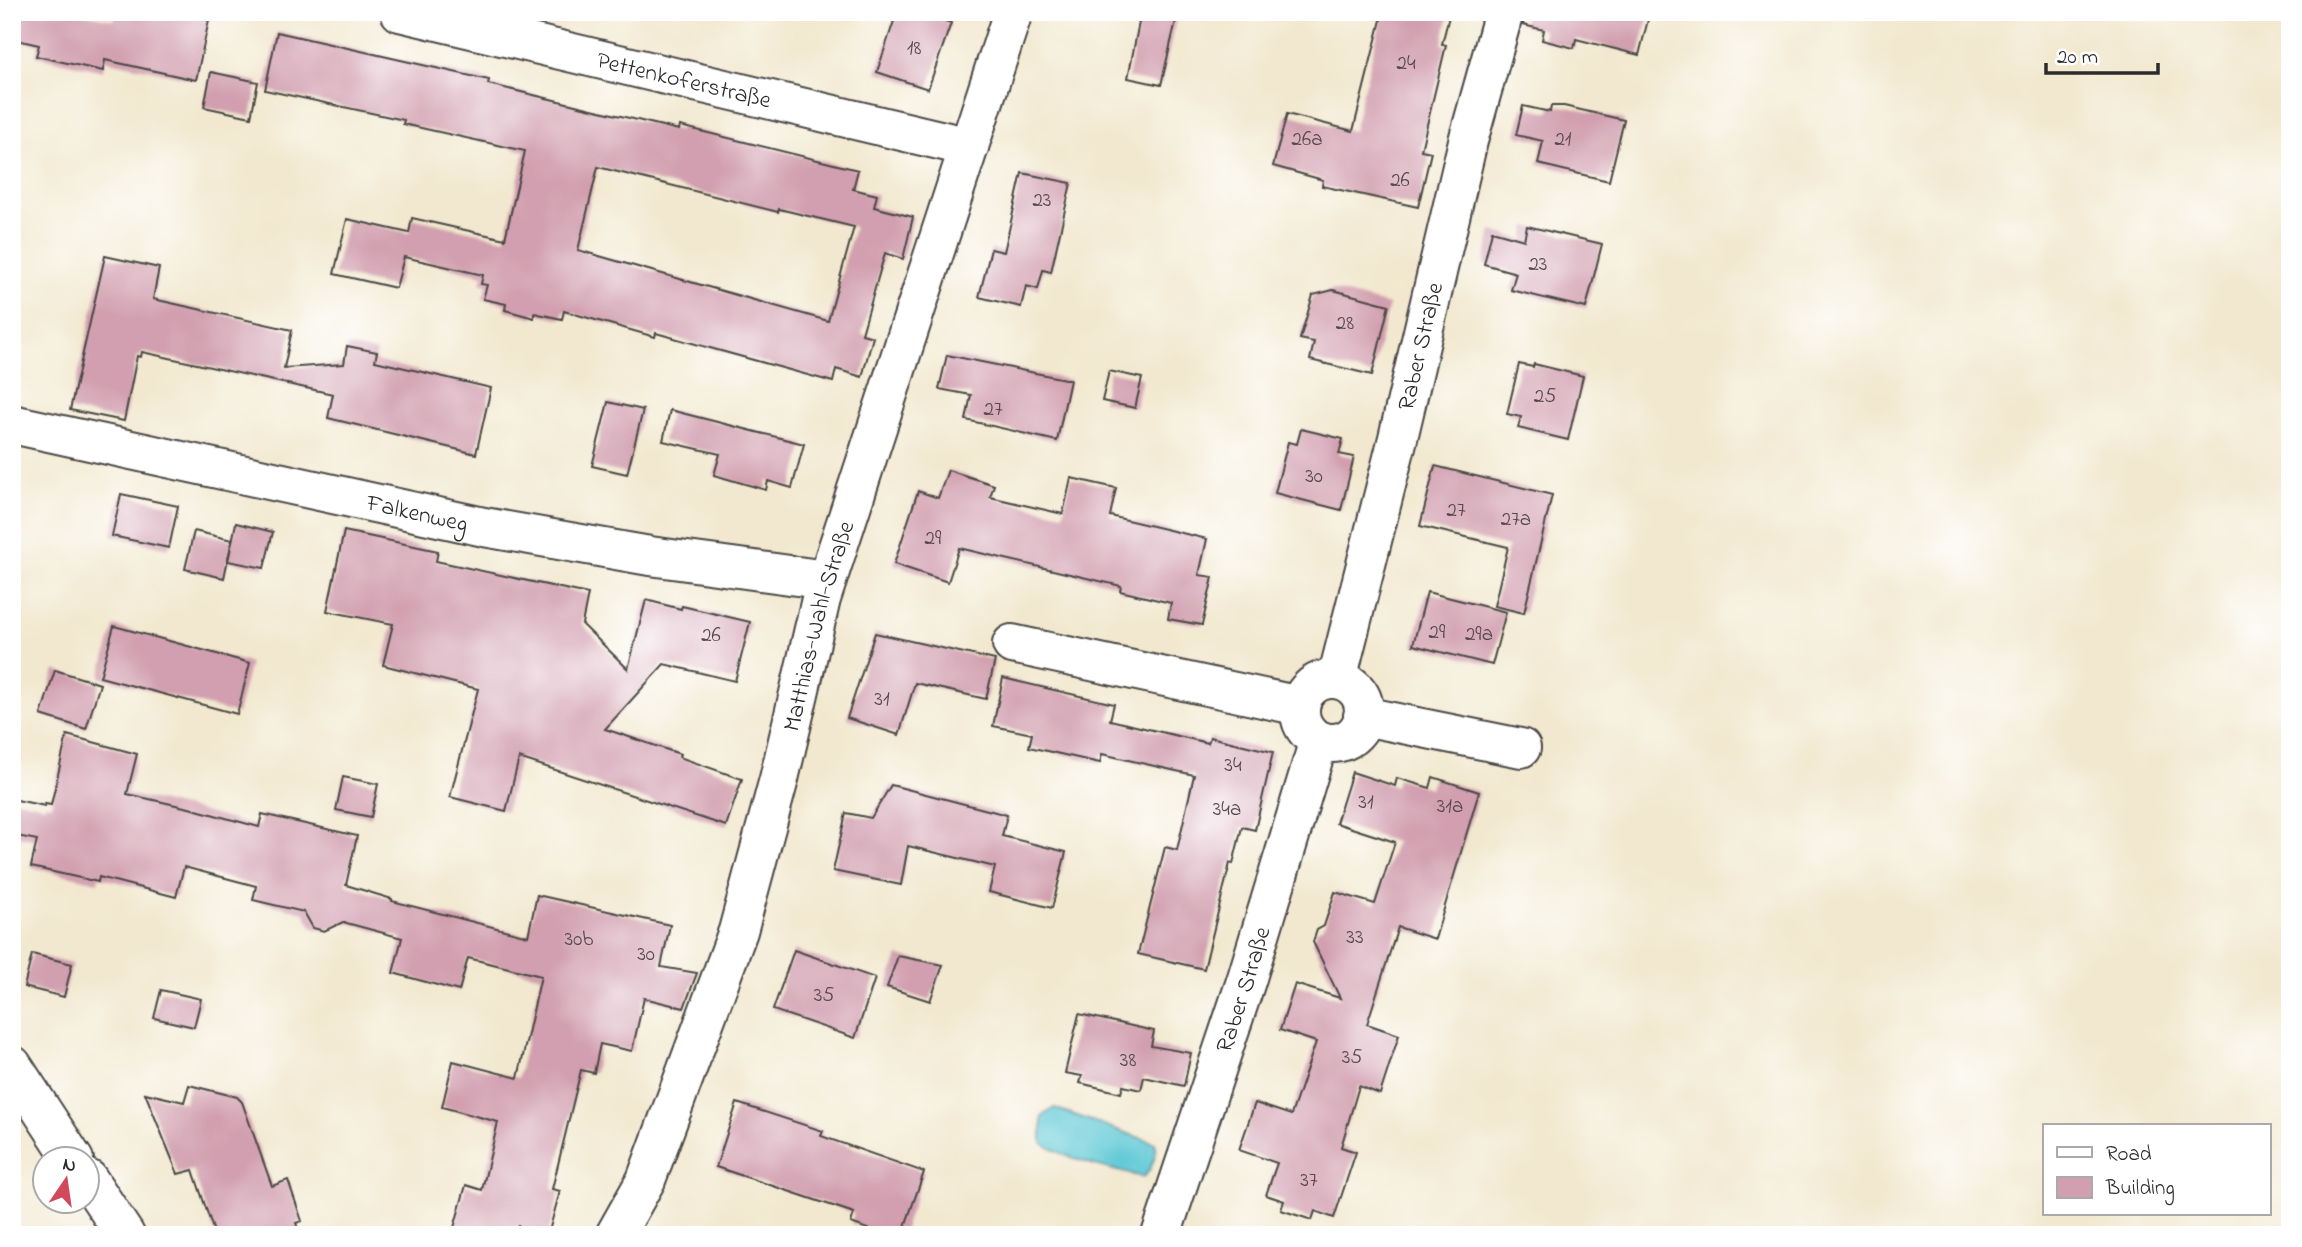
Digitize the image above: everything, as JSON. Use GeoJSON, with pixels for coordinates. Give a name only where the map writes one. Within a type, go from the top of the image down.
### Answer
{"type":"FeatureCollection","features":[{"type":"Feature","properties":{"kind":"street","name":"Pettenkoferstraße"},"geometry":{"type":"LineString","coordinates":[[400,12],[970,146]]}},
{"type":"Feature","properties":{"kind":"street","name":"Matthias-Wahl-Straße"},"geometry":{"type":"LineString","coordinates":[[615,1235],[646,1180],[738,931],[779,779],[827,580],[1013,12]]}},
{"type":"Feature","properties":{"kind":"street","name":"Raber Straße"},"geometry":{"type":"LineString","coordinates":[[1337,679],[1398,438],[1468,141],[1504,12]]}},
{"type":"Feature","properties":{"kind":"street","name":"Falkenweg"},"geometry":{"type":"LineString","coordinates":[[12,424],[484,527],[650,556],[827,580]]}},
{"type":"Feature","properties":{"kind":"street"},"geometry":{"type":"LineString","coordinates":[[1012,644],[1300,706]]}},
{"type":"Feature","properties":{"kind":"street"},"geometry":{"type":"LineString","coordinates":[[1337,679],[1356,689],[1362,698],[1363,716],[1358,729],[1350,737],[1340,742],[1319,740],[1303,726],[1300,706],[1303,697],[1317,682],[1337,679]]}},
{"type":"Feature","properties":{"kind":"street"},"geometry":{"type":"LineString","coordinates":[[1363,716],[1521,748]]}},
{"type":"Feature","properties":{"kind":"street","name":"Raber Straße"},"geometry":{"type":"LineString","coordinates":[[1161,1235],[1243,992],[1319,740]]}},
{"type":"Feature","properties":{"kind":"street"},"geometry":{"type":"LineString","coordinates":[[12,1065],[65,1146]]}},
{"type":"Feature","properties":{"kind":"street"},"geometry":{"type":"LineString","coordinates":[[102,1200],[125,1235]]}},
{"type":"Feature","properties":{"kind":"water"},"geometry":{"type":"Polygon","coordinates":[[[1054,1108],[1155,1143],[1155,1157],[1149,1171],[1143,1177],[1103,1167],[1077,1160],[1042,1143],[1042,1117],[1054,1108]]]}},
{"type":"Feature","properties":{"kind":"building"},"geometry":{"type":"Polygon","coordinates":[[[12,12],[75,12],[114,20],[116,12],[174,12],[209,20],[196,80],[105,60],[103,71],[36,56],[39,45],[12,39],[12,12]]]}},
{"type":"Feature","properties":{"kind":"building"},"geometry":{"type":"Polygon","coordinates":[[[897,12],[919,12],[951,23],[928,89],[877,72],[897,12]]]}},
{"type":"Feature","properties":{"kind":"building"},"geometry":{"type":"Polygon","coordinates":[[[1141,12],[1178,12],[1161,85],[1128,78],[1141,12]]]}},
{"type":"Feature","properties":{"kind":"building"},"geometry":{"type":"Polygon","coordinates":[[[1383,12],[1450,12],[1442,44],[1446,45],[1421,150],[1431,152],[1418,207],[1322,186],[1323,180],[1273,166],[1287,114],[1353,131],[1383,12]]]}},
{"type":"Feature","properties":{"kind":"building"},"geometry":{"type":"Polygon","coordinates":[[[1525,12],[1650,12],[1639,55],[1576,39],[1574,48],[1542,40],[1544,30],[1523,25],[1525,12]]]}},
{"type":"Feature","properties":{"kind":"building"},"geometry":{"type":"Polygon","coordinates":[[[277,32],[489,80],[488,84],[679,130],[680,126],[858,170],[853,189],[877,195],[874,207],[913,217],[903,259],[885,253],[862,334],[873,337],[862,377],[836,369],[833,382],[656,333],[655,337],[564,311],[562,319],[534,313],[534,318],[505,310],[506,304],[483,299],[487,285],[481,284],[483,275],[404,257],[396,288],[334,274],[347,219],[409,233],[412,218],[505,239],[525,151],[403,124],[404,120],[265,90],[277,32]],[[598,167],[578,250],[828,321],[854,227],[779,209],[778,212],[598,167]]]}},
{"type":"Feature","properties":{"kind":"building"},"geometry":{"type":"Polygon","coordinates":[[[211,72],[258,82],[251,117],[204,107],[211,72]]]}},
{"type":"Feature","properties":{"kind":"building"},"geometry":{"type":"Polygon","coordinates":[[[1523,106],[1550,112],[1551,106],[1564,106],[1624,120],[1609,181],[1538,164],[1543,141],[1516,135],[1523,106]]]}},
{"type":"Feature","properties":{"kind":"building"},"geometry":{"type":"Polygon","coordinates":[[[1022,173],[1071,183],[1051,272],[1043,270],[1038,289],[1026,286],[1021,307],[979,297],[991,249],[1004,252],[1022,173]]]}},
{"type":"Feature","properties":{"kind":"building"},"geometry":{"type":"Polygon","coordinates":[[[1527,226],[1602,244],[1586,308],[1511,290],[1516,273],[1484,264],[1492,231],[1524,240],[1527,226]]]}},
{"type":"Feature","properties":{"kind":"building"},"geometry":{"type":"Polygon","coordinates":[[[105,256],[159,268],[153,299],[292,330],[284,368],[344,364],[347,346],[377,352],[375,361],[491,388],[476,454],[328,418],[333,394],[142,352],[141,357],[137,356],[124,421],[70,410],[105,256]]]}},
{"type":"Feature","properties":{"kind":"building"},"geometry":{"type":"Polygon","coordinates":[[[1333,290],[1389,305],[1372,375],[1310,360],[1314,342],[1300,339],[1313,295],[1333,290]]]}},
{"type":"Feature","properties":{"kind":"building"},"geometry":{"type":"Polygon","coordinates":[[[947,355],[1070,380],[1057,441],[966,420],[971,395],[939,389],[947,355]]]}},
{"type":"Feature","properties":{"kind":"building"},"geometry":{"type":"Polygon","coordinates":[[[1519,364],[1533,367],[1534,364],[1583,376],[1568,440],[1518,428],[1521,417],[1507,414],[1519,364]]]}},
{"type":"Feature","properties":{"kind":"building"},"geometry":{"type":"Polygon","coordinates":[[[1109,371],[1142,378],[1135,408],[1102,401],[1109,371]]]}},
{"type":"Feature","properties":{"kind":"building"},"geometry":{"type":"Polygon","coordinates":[[[608,402],[643,410],[627,474],[592,466],[608,402]]]}},
{"type":"Feature","properties":{"kind":"building"},"geometry":{"type":"Polygon","coordinates":[[[670,410],[804,444],[792,488],[768,481],[766,490],[714,475],[720,454],[663,441],[670,410]]]}},
{"type":"Feature","properties":{"kind":"building"},"geometry":{"type":"Polygon","coordinates":[[[1301,429],[1343,439],[1339,454],[1354,457],[1341,510],[1275,493],[1288,442],[1297,444],[1301,429]]]}},
{"type":"Feature","properties":{"kind":"building"},"geometry":{"type":"Polygon","coordinates":[[[1435,466],[1552,495],[1524,613],[1494,606],[1508,547],[1420,526],[1435,466]]]}},
{"type":"Feature","properties":{"kind":"building"},"geometry":{"type":"Polygon","coordinates":[[[948,470],[994,485],[990,497],[1063,514],[1071,478],[1116,488],[1110,516],[1207,539],[1199,575],[1213,577],[1202,625],[1168,619],[1171,603],[1120,591],[1121,586],[959,548],[948,582],[894,564],[918,491],[938,498],[948,470]]]}},
{"type":"Feature","properties":{"kind":"building"},"geometry":{"type":"Polygon","coordinates":[[[121,494],[178,506],[169,548],[112,536],[121,494]]]}},
{"type":"Feature","properties":{"kind":"building"},"geometry":{"type":"Polygon","coordinates":[[[236,523],[273,532],[264,568],[228,561],[236,523]]]}},
{"type":"Feature","properties":{"kind":"building"},"geometry":{"type":"Polygon","coordinates":[[[194,531],[232,540],[224,578],[185,569],[194,531]]]}},
{"type":"Feature","properties":{"kind":"building"},"geometry":{"type":"Polygon","coordinates":[[[344,531],[438,551],[436,561],[588,594],[582,624],[628,669],[646,600],[750,622],[735,681],[664,664],[605,729],[680,754],[679,757],[742,779],[726,826],[519,758],[506,811],[450,797],[478,689],[383,665],[393,624],[327,611],[344,531]]]}},
{"type":"Feature","properties":{"kind":"building"},"geometry":{"type":"Polygon","coordinates":[[[1427,592],[1506,612],[1492,665],[1413,645],[1427,592]]]}},
{"type":"Feature","properties":{"kind":"building"},"geometry":{"type":"Polygon","coordinates":[[[114,626],[250,663],[237,714],[100,677],[114,626]]]}},
{"type":"Feature","properties":{"kind":"building"},"geometry":{"type":"Polygon","coordinates":[[[875,633],[995,660],[986,699],[915,683],[899,735],[847,718],[875,633]]]}},
{"type":"Feature","properties":{"kind":"building"},"geometry":{"type":"Polygon","coordinates":[[[55,670],[100,684],[86,729],[41,715],[55,670]]]}},
{"type":"Feature","properties":{"kind":"building"},"geometry":{"type":"Polygon","coordinates":[[[1003,678],[1114,704],[1110,720],[1208,743],[1210,737],[1273,752],[1255,830],[1242,827],[1233,864],[1230,863],[1204,969],[1138,954],[1165,847],[1177,850],[1194,775],[1102,754],[1100,763],[1029,747],[1032,734],[993,726],[1003,678]]]}},
{"type":"Feature","properties":{"kind":"building"},"geometry":{"type":"Polygon","coordinates":[[[67,735],[137,754],[127,794],[259,827],[262,814],[357,836],[346,885],[392,901],[528,936],[537,895],[670,925],[661,967],[697,973],[684,1008],[644,998],[632,1051],[600,1044],[594,1073],[581,1070],[552,1189],[560,1191],[548,1235],[518,1226],[515,1235],[452,1235],[466,1185],[482,1190],[498,1122],[442,1107],[453,1061],[518,1078],[541,976],[468,958],[459,991],[393,973],[402,938],[343,922],[324,931],[313,928],[304,912],[253,900],[256,886],[184,867],[176,897],[99,877],[98,882],[31,867],[37,840],[12,835],[12,799],[51,805],[67,735]]]}},
{"type":"Feature","properties":{"kind":"building"},"geometry":{"type":"Polygon","coordinates":[[[1352,772],[1395,786],[1397,778],[1430,788],[1433,777],[1479,792],[1435,939],[1398,927],[1367,1024],[1399,1035],[1380,1094],[1359,1086],[1341,1147],[1356,1152],[1334,1218],[1315,1211],[1312,1220],[1281,1210],[1284,1201],[1266,1195],[1277,1163],[1239,1150],[1255,1103],[1291,1115],[1316,1042],[1280,1030],[1295,984],[1340,998],[1313,942],[1317,930],[1324,926],[1335,892],[1375,904],[1395,842],[1336,823],[1352,772]]]}},
{"type":"Feature","properties":{"kind":"building"},"geometry":{"type":"Polygon","coordinates":[[[343,777],[378,784],[371,817],[336,810],[343,777]]]}},
{"type":"Feature","properties":{"kind":"building"},"geometry":{"type":"Polygon","coordinates":[[[891,785],[1007,815],[1002,836],[1066,852],[1052,908],[989,892],[995,867],[908,846],[901,885],[833,871],[846,813],[871,818],[891,785]]]}},
{"type":"Feature","properties":{"kind":"building"},"geometry":{"type":"Polygon","coordinates":[[[794,950],[875,978],[855,1038],[773,1010],[794,950]]]}},
{"type":"Feature","properties":{"kind":"building"},"geometry":{"type":"Polygon","coordinates":[[[32,954],[72,964],[64,997],[24,987],[32,954]]]}},
{"type":"Feature","properties":{"kind":"building"},"geometry":{"type":"Polygon","coordinates":[[[898,956],[943,965],[930,1001],[887,987],[898,956]]]}},
{"type":"Feature","properties":{"kind":"building"},"geometry":{"type":"Polygon","coordinates":[[[161,990],[201,999],[194,1027],[154,1018],[161,990]]]}},
{"type":"Feature","properties":{"kind":"building"},"geometry":{"type":"Polygon","coordinates":[[[1079,1014],[1154,1031],[1151,1046],[1191,1053],[1184,1086],[1144,1077],[1141,1090],[1123,1086],[1121,1093],[1080,1083],[1082,1076],[1065,1073],[1079,1014]]]}},
{"type":"Feature","properties":{"kind":"building"},"geometry":{"type":"Polygon","coordinates":[[[189,1085],[237,1097],[242,1102],[272,1186],[288,1180],[302,1221],[296,1223],[300,1235],[215,1235],[193,1170],[178,1174],[145,1093],[184,1102],[189,1085]]]}},
{"type":"Feature","properties":{"kind":"building"},"geometry":{"type":"Polygon","coordinates":[[[737,1103],[823,1131],[821,1136],[924,1172],[902,1235],[884,1235],[851,1223],[854,1213],[716,1167],[737,1103]]]}}]}
